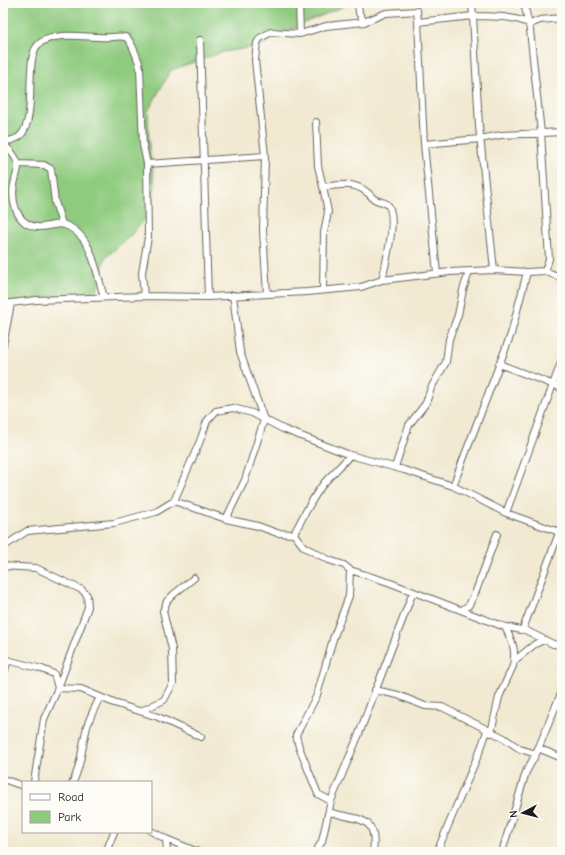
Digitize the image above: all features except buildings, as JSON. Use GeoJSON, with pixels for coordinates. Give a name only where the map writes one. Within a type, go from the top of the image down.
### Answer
{"type":"FeatureCollection","features":[{"type":"Feature","properties":{"kind":"street"},"geometry":{"type":"LineString","coordinates":[[299,3],[300,34]]}},
{"type":"Feature","properties":{"kind":"street"},"geometry":{"type":"LineString","coordinates":[[358,3],[359,13],[364,22]]}},
{"type":"Feature","properties":{"kind":"street"},"geometry":{"type":"LineString","coordinates":[[416,3],[424,144],[437,273]]}},
{"type":"Feature","properties":{"kind":"street"},"geometry":{"type":"LineString","coordinates":[[472,3],[480,139],[494,270]]}},
{"type":"Feature","properties":{"kind":"street"},"geometry":{"type":"LineString","coordinates":[[524,3],[530,24],[550,241],[550,259],[545,271]]}},
{"type":"Feature","properties":{"kind":"street"},"geometry":{"type":"LineString","coordinates":[[267,294],[263,231],[265,156],[255,60],[257,43],[260,38],[271,32],[300,34],[326,26],[364,22],[386,12],[417,10]]}},
{"type":"Feature","properties":{"kind":"street"},"geometry":{"type":"LineString","coordinates":[[418,22],[473,16],[503,16],[519,19],[530,24],[540,20],[562,18]]}},
{"type":"Feature","properties":{"kind":"street"},"geometry":{"type":"LineString","coordinates":[[104,297],[86,243],[73,228],[62,224],[36,227],[25,223],[20,218],[14,196],[14,181],[18,164],[11,152],[3,143],[18,138],[25,129],[29,108],[34,51],[40,43],[65,37],[105,38],[123,36],[128,38],[138,56],[140,68],[143,145],[147,164],[148,237],[142,273],[144,296]]}},
{"type":"Feature","properties":{"kind":"street"},"geometry":{"type":"LineString","coordinates":[[200,40],[208,297]]}},
{"type":"Feature","properties":{"kind":"street"},"geometry":{"type":"LineString","coordinates":[[316,122],[318,166],[328,212],[324,233],[323,290]]}},
{"type":"Feature","properties":{"kind":"street"},"geometry":{"type":"LineString","coordinates":[[424,144],[480,139],[500,135],[562,132]]}},
{"type":"Feature","properties":{"kind":"street"},"geometry":{"type":"LineString","coordinates":[[147,164],[203,159],[265,156]]}},
{"type":"Feature","properties":{"kind":"street"},"geometry":{"type":"LineString","coordinates":[[18,164],[44,165],[51,169],[55,202],[62,224]]}},
{"type":"Feature","properties":{"kind":"street"},"geometry":{"type":"LineString","coordinates":[[323,187],[357,185],[369,192],[374,199],[387,204],[392,216],[389,249],[382,280]]}},
{"type":"Feature","properties":{"kind":"street"},"geometry":{"type":"LineString","coordinates":[[3,304],[36,300],[104,297],[208,297],[267,294],[361,287],[382,280],[437,273],[494,270],[527,272],[545,271],[562,278]]}},
{"type":"Feature","properties":{"kind":"street"},"geometry":{"type":"LineString","coordinates":[[395,467],[409,425],[426,403],[431,388],[446,362],[449,339],[458,315],[463,290],[469,272]]}},
{"type":"Feature","properties":{"kind":"street"},"geometry":{"type":"LineString","coordinates":[[452,486],[511,334],[527,272]]}},
{"type":"Feature","properties":{"kind":"street"},"geometry":{"type":"LineString","coordinates":[[226,519],[245,480],[264,420],[240,352],[233,295]]}},
{"type":"Feature","properties":{"kind":"street"},"geometry":{"type":"LineString","coordinates":[[3,344],[11,304]]}},
{"type":"Feature","properties":{"kind":"street"},"geometry":{"type":"LineString","coordinates":[[506,513],[562,360]]}},
{"type":"Feature","properties":{"kind":"street"},"geometry":{"type":"LineString","coordinates":[[499,364],[562,388]]}},
{"type":"Feature","properties":{"kind":"street"},"geometry":{"type":"LineString","coordinates":[[3,546],[27,531],[114,523],[156,512],[174,501],[200,442],[207,421],[216,411],[225,408],[238,408],[350,455],[395,467],[452,486],[506,513],[561,532]]}},
{"type":"Feature","properties":{"kind":"street"},"geometry":{"type":"LineString","coordinates":[[294,534],[312,500],[325,482],[337,472],[350,455]]}},
{"type":"Feature","properties":{"kind":"street"},"geometry":{"type":"LineString","coordinates":[[174,501],[226,519],[258,526],[277,533],[294,534],[304,547],[329,560],[344,565],[350,570],[505,627],[523,629],[553,644],[562,645]]}},
{"type":"Feature","properties":{"kind":"street"},"geometry":{"type":"LineString","coordinates":[[523,629],[561,532],[562,525]]}},
{"type":"Feature","properties":{"kind":"street"},"geometry":{"type":"LineString","coordinates":[[462,610],[469,605],[476,591],[497,534]]}},
{"type":"Feature","properties":{"kind":"street"},"geometry":{"type":"LineString","coordinates":[[3,566],[36,568],[82,590],[87,595],[88,607],[58,688],[44,719],[34,781]]}},
{"type":"Feature","properties":{"kind":"street"},"geometry":{"type":"LineString","coordinates":[[331,801],[318,794],[299,747],[296,735],[317,695],[333,639],[349,596],[350,570]]}},
{"type":"Feature","properties":{"kind":"street"},"geometry":{"type":"LineString","coordinates":[[141,711],[164,700],[173,683],[172,649],[162,611],[167,601],[194,578]]}},
{"type":"Feature","properties":{"kind":"street"},"geometry":{"type":"LineString","coordinates":[[316,852],[322,841],[331,801],[356,741],[413,592]]}},
{"type":"Feature","properties":{"kind":"street"},"geometry":{"type":"LineString","coordinates":[[437,852],[489,732],[499,697],[513,666],[515,650],[505,627]]}},
{"type":"Feature","properties":{"kind":"street"},"geometry":{"type":"LineString","coordinates":[[514,661],[534,644],[544,640]]}},
{"type":"Feature","properties":{"kind":"street"},"geometry":{"type":"LineString","coordinates":[[3,676],[6,660],[42,669],[54,674],[58,688]]}},
{"type":"Feature","properties":{"kind":"street"},"geometry":{"type":"LineString","coordinates":[[58,688],[81,689],[141,711],[201,737]]}},
{"type":"Feature","properties":{"kind":"street"},"geometry":{"type":"LineString","coordinates":[[375,690],[398,695],[425,706],[442,707],[520,749],[537,751],[562,758]]}},
{"type":"Feature","properties":{"kind":"street"},"geometry":{"type":"LineString","coordinates":[[502,852],[522,784],[562,690]]}},
{"type":"Feature","properties":{"kind":"street"},"geometry":{"type":"LineString","coordinates":[[73,781],[82,761],[88,726],[100,697]]}},
{"type":"Feature","properties":{"kind":"street"},"geometry":{"type":"LineString","coordinates":[[3,779],[22,786]]}},
{"type":"Feature","properties":{"kind":"street"},"geometry":{"type":"LineString","coordinates":[[329,812],[367,822],[373,828],[373,852]]}},
{"type":"Feature","properties":{"kind":"street"},"geometry":{"type":"LineString","coordinates":[[152,832],[198,852]]}},
{"type":"Feature","properties":{"kind":"street"},"geometry":{"type":"LineString","coordinates":[[106,852],[114,833]]}},
{"type":"Feature","properties":{"kind":"street"},"geometry":{"type":"LineString","coordinates":[[166,839],[167,852]]}},
{"type":"Feature","properties":{"kind":"green space"},"geometry":{"type":"Polygon","coordinates":[[[3,3],[351,3],[300,25],[260,46],[223,52],[171,70],[148,111],[149,147],[155,186],[150,213],[130,236],[105,258],[96,296],[11,302],[3,297],[3,3]]]}}]}
